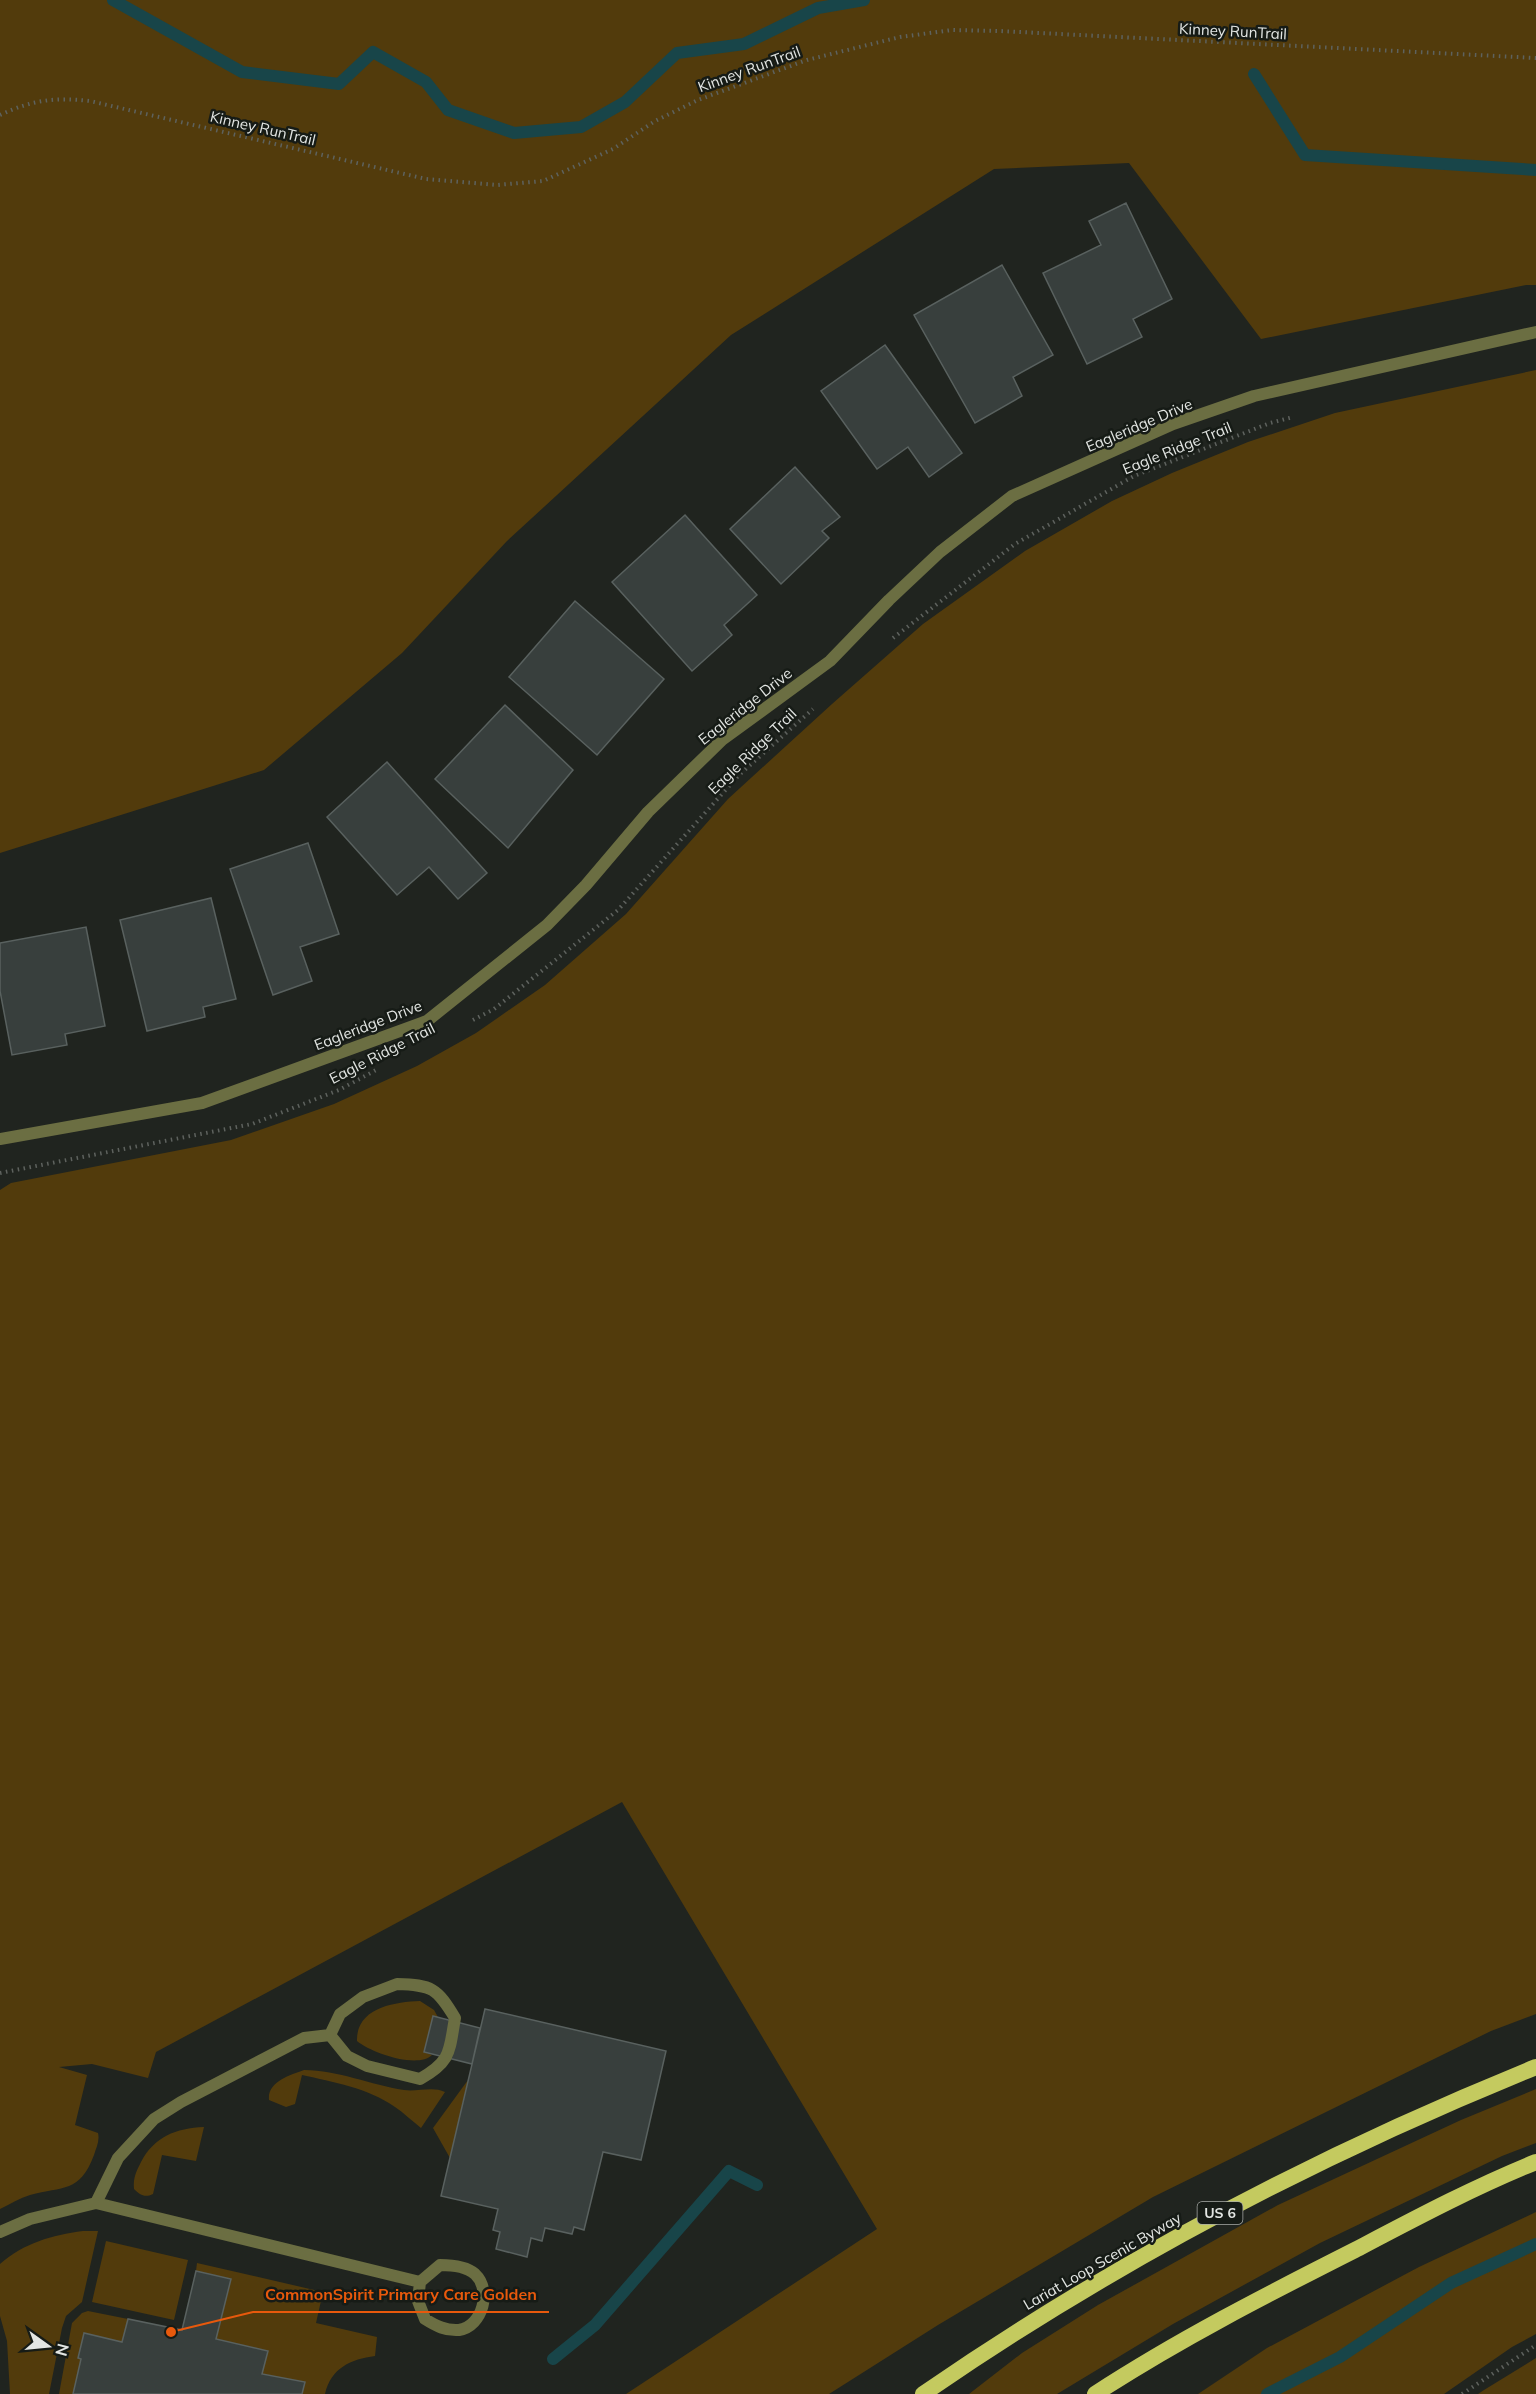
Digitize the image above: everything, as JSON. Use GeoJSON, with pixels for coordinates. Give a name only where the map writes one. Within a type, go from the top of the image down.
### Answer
{"type":"FeatureCollection","features":[{"type":"Feature","properties":{"kind":"highway","name":"Lariat Loop Scenic Byway"},"geometry":{"type":"LineString","coordinates":[[922,2394],[1096,2282],[1216,2216],[1344,2150],[1536,2067]]}},
{"type":"Feature","properties":{"kind":"highway"},"geometry":{"type":"LineString","coordinates":[[1095,2394],[1147,2360],[1261,2298],[1404,2224],[1536,2162]]}},
{"type":"Feature","properties":{"kind":"street","name":"Eagleridge Drive"},"geometry":{"type":"LineString","coordinates":[[0,1139],[202,1103],[427,1021],[547,926],[586,885],[648,812],[722,740],[830,661],[940,552],[1012,496],[1173,424],[1254,396],[1536,332]]}},
{"type":"Feature","properties":{"kind":"street"},"geometry":{"type":"LineString","coordinates":[[397,1984],[423,1984],[442,1996],[455,2018],[449,2054],[439,2069],[420,2079],[367,2066],[347,2056],[330,2035],[340,2014],[363,1997],[397,1984]]}},
{"type":"Feature","properties":{"kind":"street"},"geometry":{"type":"LineString","coordinates":[[96,2203],[118,2158],[154,2119],[181,2102],[304,2038],[330,2035]]}},
{"type":"Feature","properties":{"kind":"street"},"geometry":{"type":"LineString","coordinates":[[0,2232],[30,2219],[96,2203],[420,2282]]}},
{"type":"Feature","properties":{"kind":"street"},"geometry":{"type":"LineString","coordinates":[[440,2265],[457,2266],[475,2274],[484,2289],[484,2304],[475,2323],[461,2330],[442,2329],[425,2319],[418,2301],[420,2282],[440,2265]]}},
{"type":"Feature","properties":{"kind":"path","name":"Kinney RunTrail"},"geometry":{"type":"LineString","coordinates":[[0,115],[24,104],[63,98],[90,101],[426,179],[497,185],[543,181],[613,149],[655,121],[698,100],[807,60],[900,38],[952,30],[1536,58]]}},
{"type":"Feature","properties":{"kind":"path","name":"Eagle Ridge Trail"},"geometry":{"type":"LineString","coordinates":[[891,640],[917,617],[1015,544],[1134,476],[1270,423],[1302,415]]}},
{"type":"Feature","properties":{"kind":"path","name":"Eagle Ridge Trail"},"geometry":{"type":"LineString","coordinates":[[463,1025],[494,1009],[618,910],[739,775],[819,703]]}},
{"type":"Feature","properties":{"kind":"path","name":"Eagle Ridge Trail"},"geometry":{"type":"LineString","coordinates":[[0,1173],[252,1124],[339,1090],[380,1068]]}},
{"type":"Feature","properties":{"kind":"path"},"geometry":{"type":"LineString","coordinates":[[1462,2394],[1522,2352],[1536,2345]]}},
{"type":"Feature","properties":{"kind":"shaded area"},"geometry":{"type":"Polygon","coordinates":[[[0,0],[1536,0],[1536,285],[1526,285],[1261,339],[1129,163],[994,169],[731,335],[507,541],[402,653],[264,770],[0,853],[0,0]]]}},
{"type":"Feature","properties":{"kind":"shaded area"},"geometry":{"type":"Polygon","coordinates":[[[1536,370],[1536,2014],[1491,2031],[1153,2197],[938,2325],[829,2394],[626,2394],[877,2229],[622,1802],[156,2052],[148,2078],[92,2064],[59,2067],[87,2075],[75,2125],[98,2133],[94,2155],[83,2176],[76,2182],[69,2186],[26,2196],[0,2209],[0,1190],[11,1183],[231,1140],[334,1104],[417,1066],[476,1033],[545,985],[626,914],[728,799],[832,704],[923,624],[1025,551],[1112,501],[1172,473],[1248,442],[1335,413],[1536,370]]]}},
{"type":"Feature","properties":{"kind":"shaded area"},"geometry":{"type":"Polygon","coordinates":[[[420,2001],[434,2010],[439,2019],[433,2017],[424,2052],[432,2055],[416,2060],[394,2058],[357,2041],[358,2030],[370,2014],[388,2005],[420,2001]]]}},
{"type":"Feature","properties":{"kind":"shaded area"},"geometry":{"type":"Polygon","coordinates":[[[304,2070],[329,2072],[404,2090],[435,2089],[445,2092],[421,2128],[385,2100],[350,2087],[302,2075],[295,2104],[286,2107],[269,2100],[269,2094],[276,2084],[304,2070]]]}},
{"type":"Feature","properties":{"kind":"shaded area"},"geometry":{"type":"Polygon","coordinates":[[[468,2080],[450,2158],[433,2128],[468,2080]]]}},
{"type":"Feature","properties":{"kind":"shaded area"},"geometry":{"type":"Polygon","coordinates":[[[1536,2089],[1536,2143],[1502,2156],[1320,2243],[1173,2324],[1057,2394],[969,2394],[1022,2353],[1098,2305],[1278,2205],[1461,2120],[1536,2089]]]}},
{"type":"Feature","properties":{"kind":"shaded area"},"geometry":{"type":"Polygon","coordinates":[[[204,2127],[196,2161],[162,2155],[153,2194],[143,2195],[134,2189],[134,2178],[152,2146],[175,2132],[204,2127]]]}},
{"type":"Feature","properties":{"kind":"shaded area"},"geometry":{"type":"Polygon","coordinates":[[[1536,2212],[1536,2334],[1512,2347],[1444,2394],[1198,2394],[1267,2348],[1419,2267],[1536,2212]]]}},
{"type":"Feature","properties":{"kind":"shaded area"},"geometry":{"type":"Polygon","coordinates":[[[83,2231],[98,2231],[82,2302],[66,2316],[62,2328],[49,2394],[10,2394],[7,2341],[0,2316],[0,2264],[39,2241],[83,2231]]]}},
{"type":"Feature","properties":{"kind":"shaded area"},"geometry":{"type":"Polygon","coordinates":[[[106,2241],[188,2260],[174,2320],[92,2302],[106,2241]]]}},
{"type":"Feature","properties":{"kind":"shaded area"},"geometry":{"type":"Polygon","coordinates":[[[197,2263],[323,2292],[316,2323],[377,2337],[375,2356],[343,2366],[332,2378],[325,2394],[302,2394],[304,2382],[262,2374],[267,2351],[216,2339],[231,2279],[196,2271],[197,2263]]]}},
{"type":"Feature","properties":{"kind":"shaded area"},"geometry":{"type":"Polygon","coordinates":[[[88,2311],[128,2319],[122,2342],[84,2333],[73,2394],[59,2394],[72,2323],[82,2313],[88,2311]]]}},
{"type":"Feature","properties":{"kind":"shaded area"},"geometry":{"type":"Polygon","coordinates":[[[1536,2358],[1536,2394],[1478,2394],[1484,2390],[1536,2358]]]}},
{"type":"Feature","properties":{"kind":"building"},"geometry":{"type":"Polygon","coordinates":[[[1126,203],[1172,299],[1133,319],[1142,337],[1087,364],[1043,273],[1101,245],[1089,221],[1126,203]]]}},
{"type":"Feature","properties":{"kind":"building"},"geometry":{"type":"Polygon","coordinates":[[[1002,265],[1053,355],[1013,377],[1022,396],[975,423],[914,315],[1002,265]]]}},
{"type":"Feature","properties":{"kind":"building"},"geometry":{"type":"Polygon","coordinates":[[[885,345],[962,453],[929,477],[908,447],[877,469],[821,391],[885,345]]]}},
{"type":"Feature","properties":{"kind":"building"},"geometry":{"type":"Polygon","coordinates":[[[795,467],[840,517],[822,531],[829,538],[781,584],[730,529],[795,467]]]}},
{"type":"Feature","properties":{"kind":"building"},"geometry":{"type":"Polygon","coordinates":[[[685,515],[757,595],[724,625],[732,635],[692,671],[612,582],[685,515]]]}},
{"type":"Feature","properties":{"kind":"building"},"geometry":{"type":"Polygon","coordinates":[[[575,601],[664,679],[597,755],[509,677],[575,601]]]}},
{"type":"Feature","properties":{"kind":"building"},"geometry":{"type":"Polygon","coordinates":[[[505,705],[573,770],[508,848],[435,779],[505,705]]]}},
{"type":"Feature","properties":{"kind":"building"},"geometry":{"type":"Polygon","coordinates":[[[387,762],[487,873],[458,899],[429,867],[397,895],[327,817],[387,762]]]}},
{"type":"Feature","properties":{"kind":"building"},"geometry":{"type":"Polygon","coordinates":[[[308,843],[339,934],[300,947],[312,981],[273,995],[230,869],[308,843]]]}},
{"type":"Feature","properties":{"kind":"building"},"geometry":{"type":"Polygon","coordinates":[[[211,898],[236,999],[203,1007],[205,1017],[147,1031],[120,920],[211,898]]]}},
{"type":"Feature","properties":{"kind":"building"},"geometry":{"type":"Polygon","coordinates":[[[86,927],[105,1026],[65,1034],[67,1045],[12,1055],[0,991],[0,943],[86,927]]]}},
{"type":"Feature","properties":{"kind":"building"},"geometry":{"type":"Polygon","coordinates":[[[485,2009],[666,2051],[641,2160],[603,2152],[584,2230],[574,2227],[572,2234],[545,2228],[542,2241],[531,2238],[527,2257],[496,2249],[500,2232],[493,2230],[498,2209],[441,2196],[485,2009]]]}},
{"type":"Feature","properties":{"kind":"building"},"geometry":{"type":"Polygon","coordinates":[[[433,2016],[480,2028],[472,2064],[424,2052],[433,2016]]]}},
{"type":"Feature","properties":{"kind":"building"},"geometry":{"type":"Polygon","coordinates":[[[196,2271],[231,2279],[216,2339],[268,2351],[262,2374],[305,2382],[302,2394],[73,2394],[84,2333],[122,2342],[128,2319],[182,2330],[196,2271]]]}},
{"type":"Feature","properties":{"kind":"waterway"},"geometry":{"type":"LineString","coordinates":[[113,0],[242,72],[339,84],[373,52],[426,82],[448,110],[514,133],[581,127],[625,102],[677,53],[744,44],[818,8],[864,0]]}},
{"type":"Feature","properties":{"kind":"waterway"},"geometry":{"type":"LineString","coordinates":[[1254,74],[1305,155],[1536,170]]}},
{"type":"Feature","properties":{"kind":"waterway"},"geometry":{"type":"LineString","coordinates":[[553,2359],[595,2325],[729,2171],[757,2185]]}},
{"type":"Feature","properties":{"kind":"waterway"},"geometry":{"type":"LineString","coordinates":[[1267,2394],[1340,2357],[1451,2283],[1536,2244]]}},
{"type":"Feature","properties":{"kind":"place","name":"CommonSpirit Primary Care Golden"},"geometry":{"type":"Point","coordinates":[171,2332]}}]}
